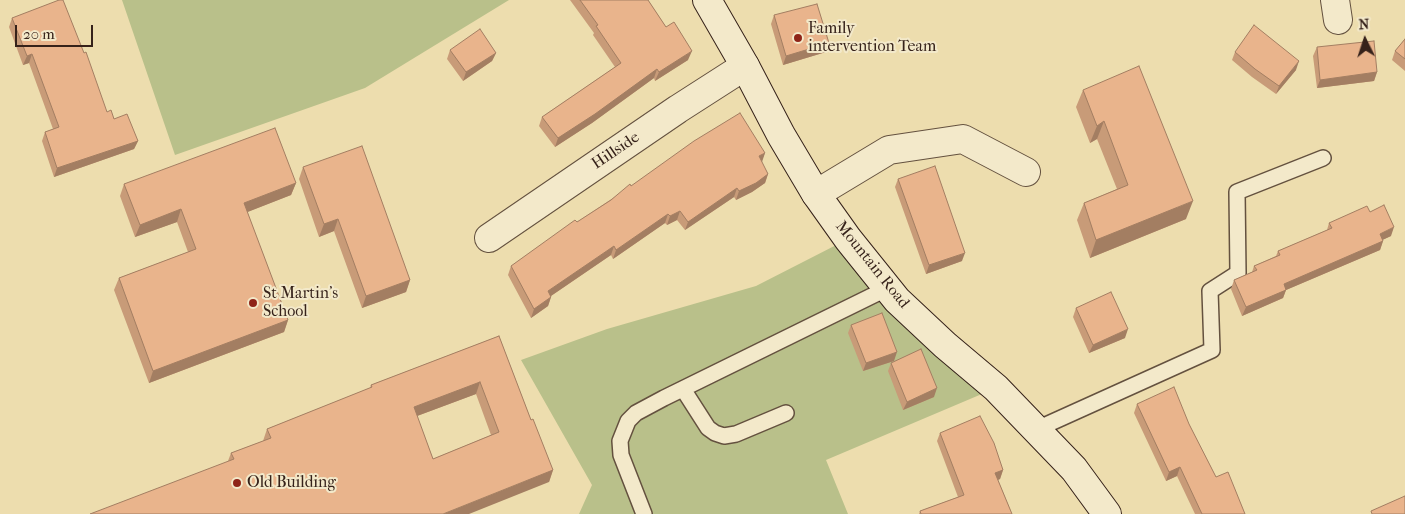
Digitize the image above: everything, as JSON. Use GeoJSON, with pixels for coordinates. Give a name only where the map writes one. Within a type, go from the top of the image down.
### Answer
{"type":"FeatureCollection","features":[{"type":"Feature","properties":{"kind":"main road","name":"Mountain Road"},"geometry":{"type":"LineString","coordinates":[[707,0],[816,194],[848,239],[897,300],[996,388],[1037,429],[1074,469],[1107,514]]}},
{"type":"Feature","properties":{"kind":"main road","name":"Hillside"},"geometry":{"type":"LineString","coordinates":[[489,238],[745,66]]}},
{"type":"Feature","properties":{"kind":"main road"},"geometry":{"type":"LineString","coordinates":[[816,194],[889,150],[963,139],[1026,172]]}},
{"type":"Feature","properties":{"kind":"lane"},"geometry":{"type":"LineString","coordinates":[[1037,429],[1212,350],[1210,291],[1238,272],[1237,192],[1323,158]]}},
{"type":"Feature","properties":{"kind":"lane"},"geometry":{"type":"LineString","coordinates":[[644,514],[621,455],[620,441],[628,422],[636,413],[888,288]]}},
{"type":"Feature","properties":{"kind":"lane"},"geometry":{"type":"LineString","coordinates":[[683,389],[708,428],[715,434],[724,436],[736,434],[786,413]]}},
{"type":"Feature","properties":{"kind":"green space"},"geometry":{"type":"Polygon","coordinates":[[[122,0],[509,0],[365,88],[175,155],[122,0]]]}},
{"type":"Feature","properties":{"kind":"green space"},"geometry":{"type":"Polygon","coordinates":[[[848,239],[996,388],[826,460],[848,514],[579,514],[592,485],[521,360],[607,329],[756,286],[848,239]]]}},
{"type":"Feature","properties":{"kind":"building"},"geometry":{"type":"Polygon","coordinates":[[[63,0],[84,53],[86,52],[107,112],[111,110],[114,119],[127,114],[138,141],[57,168],[45,132],[59,127],[32,54],[27,56],[12,18],[63,0]]]}},
{"type":"Feature","properties":{"kind":"building"},"geometry":{"type":"Polygon","coordinates":[[[580,0],[648,0],[666,27],[674,22],[692,51],[659,72],[657,69],[558,138],[542,117],[621,63],[580,0]]]}},
{"type":"Feature","properties":{"kind":"building","name":"Family intervention Team"},"geometry":{"type":"Polygon","coordinates":[[[817,4],[829,43],[786,56],[774,15],[817,4]]]}},
{"type":"Feature","properties":{"kind":"building"},"geometry":{"type":"Polygon","coordinates":[[[1254,25],[1299,61],[1279,86],[1235,52],[1254,25]]]}},
{"type":"Feature","properties":{"kind":"building"},"geometry":{"type":"Polygon","coordinates":[[[480,29],[496,53],[466,72],[450,50],[480,29]]]}},
{"type":"Feature","properties":{"kind":"building"},"geometry":{"type":"Polygon","coordinates":[[[1405,39],[1405,59],[1395,51],[1405,39]]]}},
{"type":"Feature","properties":{"kind":"building"},"geometry":{"type":"Polygon","coordinates":[[[1374,41],[1377,72],[1320,80],[1317,47],[1374,41]]]}},
{"type":"Feature","properties":{"kind":"building"},"geometry":{"type":"Polygon","coordinates":[[[1139,66],[1193,201],[1096,240],[1084,203],[1128,185],[1104,121],[1097,126],[1083,90],[1139,66]]]}},
{"type":"Feature","properties":{"kind":"building"},"geometry":{"type":"Polygon","coordinates":[[[740,113],[765,153],[759,156],[768,174],[756,183],[739,191],[737,188],[688,222],[680,211],[670,216],[668,214],[616,250],[614,246],[548,291],[551,297],[534,309],[511,266],[575,220],[577,222],[611,200],[630,184],[631,186],[694,141],[740,113]]]}},
{"type":"Feature","properties":{"kind":"building"},"geometry":{"type":"Polygon","coordinates":[[[275,128],[296,183],[244,203],[288,320],[153,371],[119,278],[196,249],[181,209],[140,225],[124,184],[275,128]]]}},
{"type":"Feature","properties":{"kind":"building"},"geometry":{"type":"Polygon","coordinates":[[[362,146],[410,280],[366,296],[338,219],[324,224],[303,167],[362,146]]]}},
{"type":"Feature","properties":{"kind":"building"},"geometry":{"type":"Polygon","coordinates":[[[935,166],[965,253],[929,265],[898,179],[935,166]]]}},
{"type":"Feature","properties":{"kind":"building"},"geometry":{"type":"Polygon","coordinates":[[[1384,205],[1394,227],[1380,234],[1383,241],[1284,284],[1286,290],[1246,307],[1234,280],[1257,270],[1254,266],[1280,255],[1278,251],[1332,228],[1329,223],[1367,206],[1370,212],[1384,205]]]}},
{"type":"Feature","properties":{"kind":"building"},"geometry":{"type":"Polygon","coordinates":[[[1111,292],[1128,329],[1093,345],[1076,308],[1111,292]]]}},
{"type":"Feature","properties":{"kind":"building"},"geometry":{"type":"Polygon","coordinates":[[[882,313],[897,352],[866,363],[851,325],[882,313]]]}},
{"type":"Feature","properties":{"kind":"building"},"geometry":{"type":"Polygon","coordinates":[[[499,336],[531,420],[533,419],[553,470],[443,514],[90,514],[234,459],[231,453],[271,438],[267,429],[372,387],[371,385],[499,336]],[[480,382],[414,407],[433,459],[499,432],[480,382]]]}},
{"type":"Feature","properties":{"kind":"building"},"geometry":{"type":"Polygon","coordinates":[[[921,349],[937,388],[907,402],[891,363],[921,349]]]}},
{"type":"Feature","properties":{"kind":"building"},"geometry":{"type":"Polygon","coordinates":[[[1174,387],[1189,424],[1216,477],[1228,472],[1245,514],[1202,514],[1180,467],[1169,472],[1137,404],[1174,387]]]}},
{"type":"Feature","properties":{"kind":"building"},"geometry":{"type":"Polygon","coordinates":[[[980,416],[994,443],[1003,470],[995,473],[1012,514],[921,514],[920,511],[964,495],[940,433],[980,416]]]}},
{"type":"Feature","properties":{"kind":"building"},"geometry":{"type":"Polygon","coordinates":[[[1405,496],[1405,514],[1372,514],[1371,511],[1405,496]]]}},
{"type":"Feature","properties":{"kind":"place","name":"Family intervention Team"},"geometry":{"type":"Point","coordinates":[798,38]}},
{"type":"Feature","properties":{"kind":"place","name":"St Martin's School"},"geometry":{"type":"Point","coordinates":[253,303]}},
{"type":"Feature","properties":{"kind":"place","name":"Old Building"},"geometry":{"type":"Point","coordinates":[237,483]}}]}
